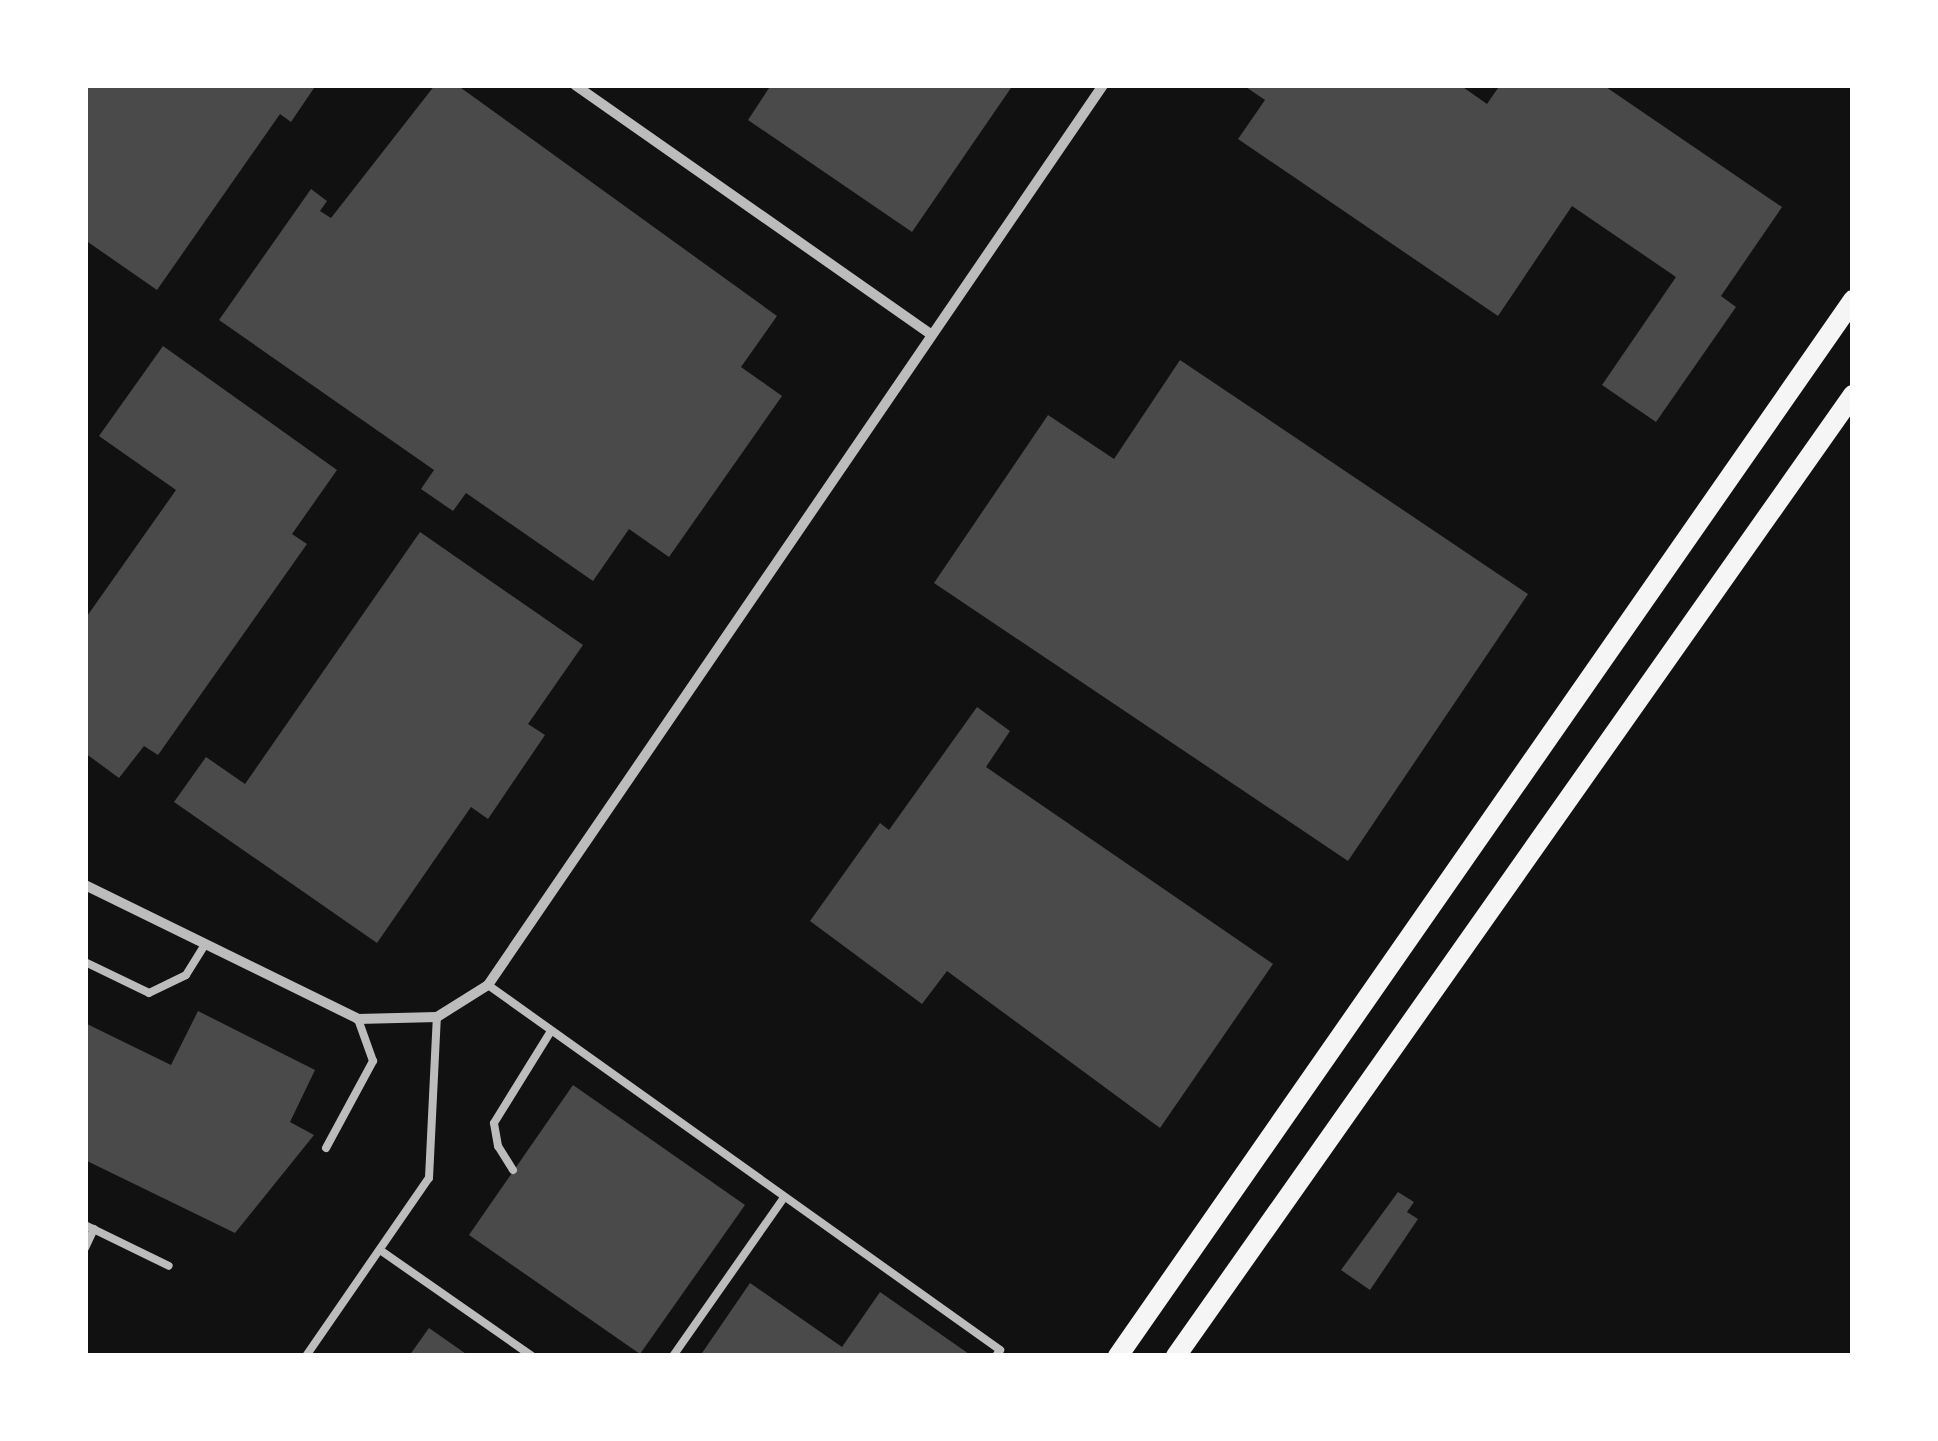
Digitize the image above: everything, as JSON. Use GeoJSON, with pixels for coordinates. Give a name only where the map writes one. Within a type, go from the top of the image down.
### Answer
{"type":"FeatureCollection","features":[{"type":"Feature","properties":{"kind":"main road"},"geometry":{"type":"LineString","coordinates":[[1118,1356],[1853,300]]}},
{"type":"Feature","properties":{"kind":"main road"},"geometry":{"type":"LineString","coordinates":[[1176,1356],[1853,395]]}},
{"type":"Feature","properties":{"kind":"street"},"geometry":{"type":"LineString","coordinates":[[575,85],[930,333]]}},
{"type":"Feature","properties":{"kind":"street"},"geometry":{"type":"LineString","coordinates":[[85,886],[358,1019],[436,1017],[488,985],[1103,85]]}},
{"type":"Feature","properties":{"kind":"lane"},"geometry":{"type":"LineString","coordinates":[[85,962],[149,992],[186,975],[205,944]]}},
{"type":"Feature","properties":{"kind":"lane"},"geometry":{"type":"LineString","coordinates":[[488,985],[768,1182],[783,1200],[1000,1350],[996,1356]]}},
{"type":"Feature","properties":{"kind":"lane"},"geometry":{"type":"LineString","coordinates":[[306,1356],[428,1178],[436,1017]]}},
{"type":"Feature","properties":{"kind":"lane"},"geometry":{"type":"LineString","coordinates":[[326,1148],[374,1061],[358,1019]]}},
{"type":"Feature","properties":{"kind":"lane"},"geometry":{"type":"LineString","coordinates":[[514,1170],[498,1146],[494,1123],[551,1030]]}},
{"type":"Feature","properties":{"kind":"lane"},"geometry":{"type":"LineString","coordinates":[[673,1356],[783,1200]]}},
{"type":"Feature","properties":{"kind":"lane"},"geometry":{"type":"LineString","coordinates":[[85,1248],[90,1227],[169,1266]]}},
{"type":"Feature","properties":{"kind":"lane"},"geometry":{"type":"LineString","coordinates":[[380,1250],[532,1356]]}},
{"type":"Feature","properties":{"kind":"building"},"geometry":{"type":"Polygon","coordinates":[[[85,85],[316,85],[291,122],[280,114],[157,290],[85,240],[85,85]]]}},
{"type":"Feature","properties":{"kind":"building"},"geometry":{"type":"Polygon","coordinates":[[[435,85],[457,85],[777,316],[741,367],[782,396],[669,557],[629,529],[593,581],[466,493],[453,511],[421,489],[434,470],[219,320],[311,189],[327,201],[320,211],[331,218],[435,85]]]}},
{"type":"Feature","properties":{"kind":"building"},"geometry":{"type":"Polygon","coordinates":[[[771,85],[1013,85],[912,232],[748,120],[771,85]]]}},
{"type":"Feature","properties":{"kind":"building"},"geometry":{"type":"Polygon","coordinates":[[[1243,85],[1460,85],[1487,104],[1500,85],[1603,85],[1782,207],[1721,296],[1736,307],[1656,422],[1602,385],[1676,277],[1572,206],[1498,316],[1238,139],[1265,100],[1243,85]]]}},
{"type":"Feature","properties":{"kind":"building"},"geometry":{"type":"Polygon","coordinates":[[[163,346],[337,470],[292,534],[307,544],[158,755],[144,746],[119,778],[85,753],[85,619],[176,490],[99,436],[163,346]]]}},
{"type":"Feature","properties":{"kind":"building"},"geometry":{"type":"Polygon","coordinates":[[[1180,360],[1528,594],[1348,861],[934,583],[1048,415],[1114,459],[1180,360]]]}},
{"type":"Feature","properties":{"kind":"building"},"geometry":{"type":"Polygon","coordinates":[[[420,532],[583,645],[528,724],[545,735],[488,819],[471,807],[377,943],[174,802],[206,757],[245,784],[420,532]]]}},
{"type":"Feature","properties":{"kind":"building"},"geometry":{"type":"Polygon","coordinates":[[[977,707],[1010,731],[986,767],[1273,964],[1160,1128],[947,971],[922,1004],[810,921],[880,823],[889,830],[977,707]]]}},
{"type":"Feature","properties":{"kind":"building"},"geometry":{"type":"Polygon","coordinates":[[[198,1011],[315,1070],[290,1122],[314,1135],[235,1233],[85,1160],[85,1023],[171,1065],[198,1011]]]}},
{"type":"Feature","properties":{"kind":"building"},"geometry":{"type":"Polygon","coordinates":[[[573,1085],[745,1205],[640,1354],[469,1235],[573,1085]]]}},
{"type":"Feature","properties":{"kind":"building"},"geometry":{"type":"Polygon","coordinates":[[[1398,1192],[1414,1202],[1407,1212],[1418,1219],[1370,1290],[1341,1270],[1398,1192]]]}},
{"type":"Feature","properties":{"kind":"building"},"geometry":{"type":"Polygon","coordinates":[[[750,1283],[842,1347],[880,1292],[972,1356],[700,1356],[750,1283]]]}},
{"type":"Feature","properties":{"kind":"building"},"geometry":{"type":"Polygon","coordinates":[[[429,1328],[469,1356],[409,1356],[429,1328]]]}}]}
